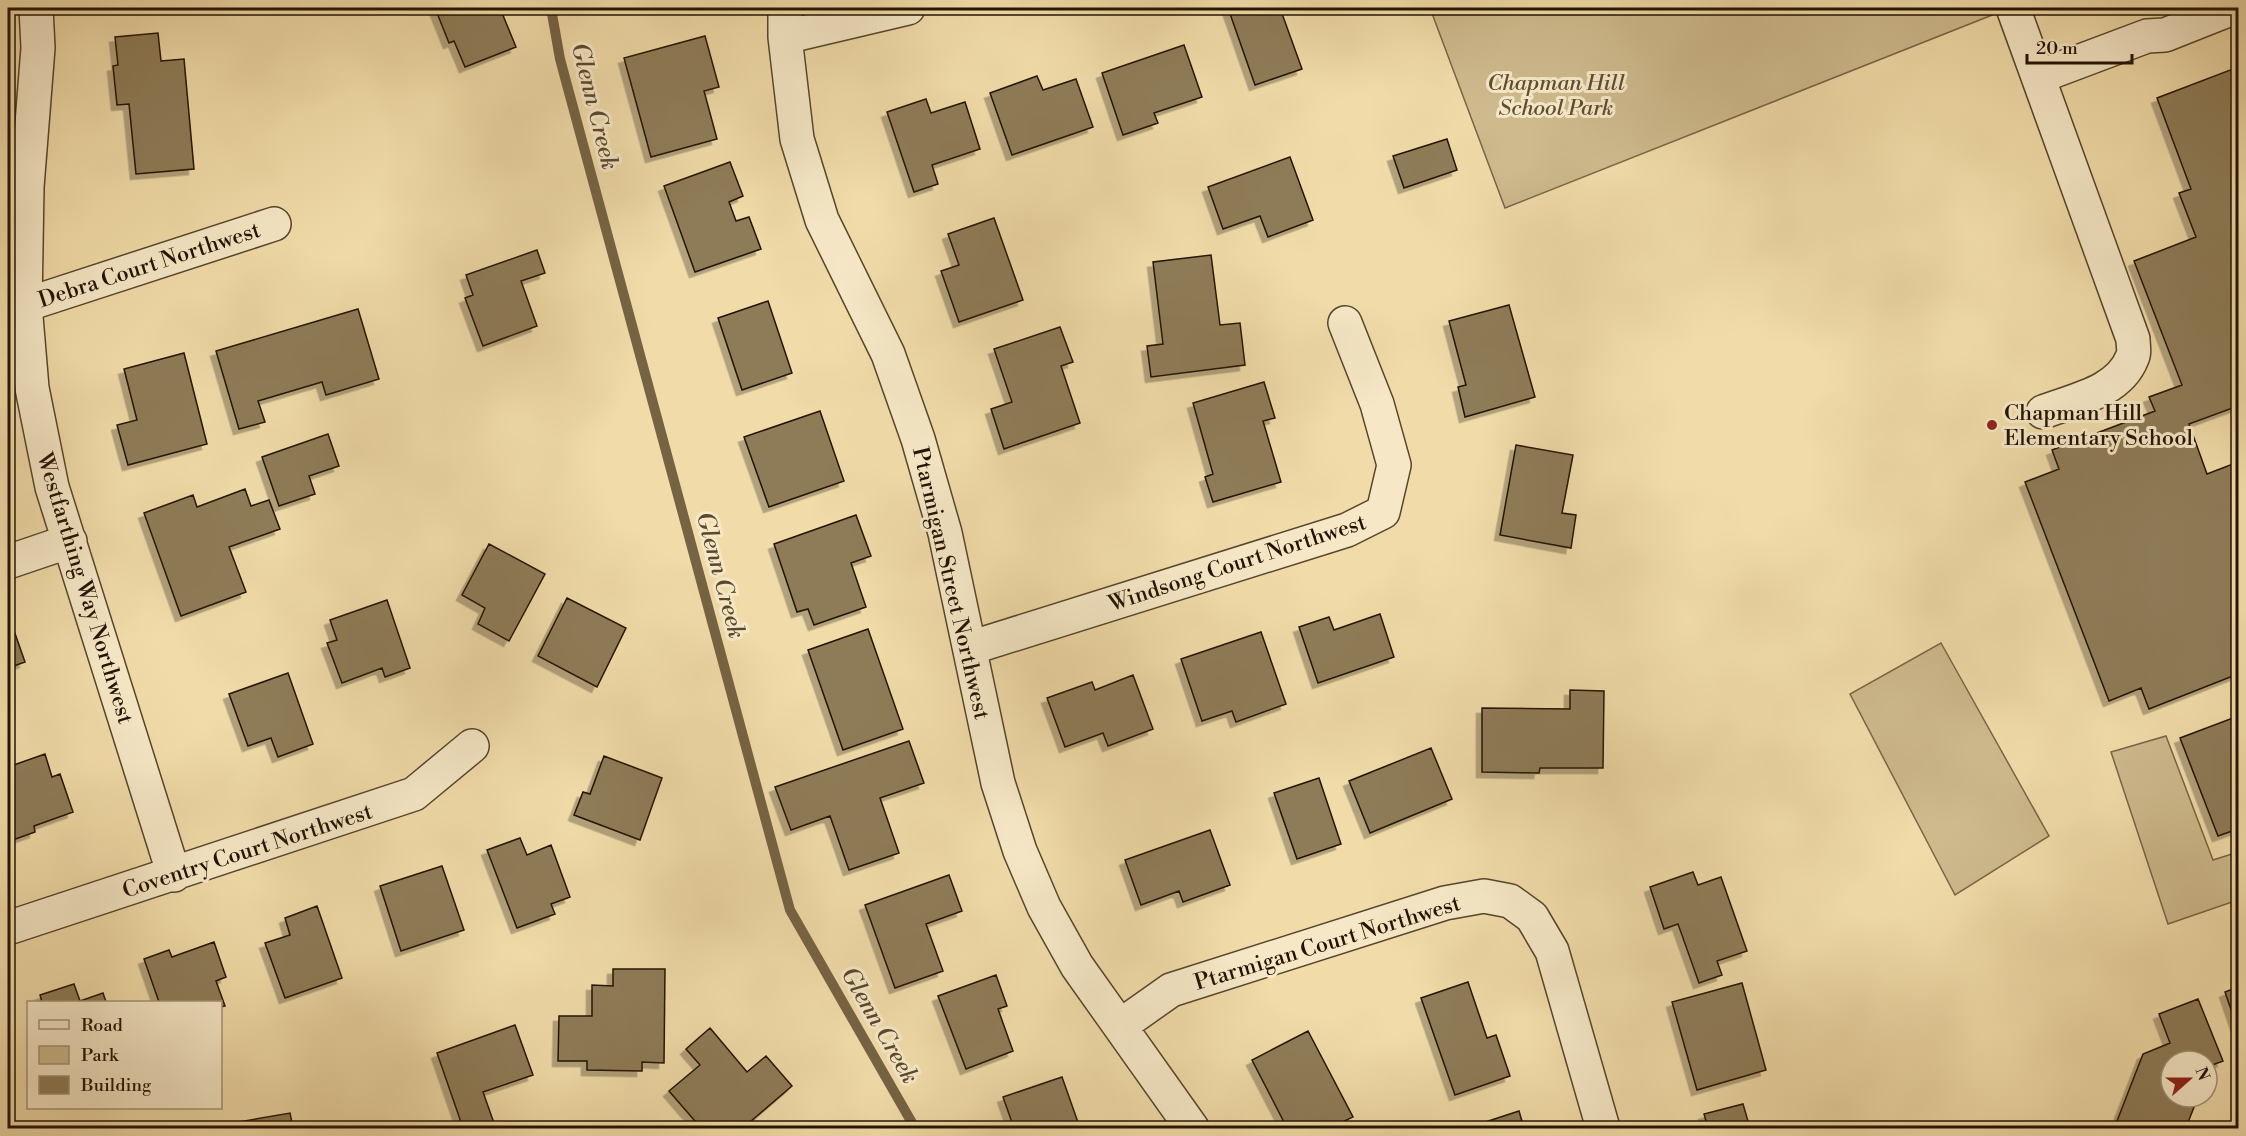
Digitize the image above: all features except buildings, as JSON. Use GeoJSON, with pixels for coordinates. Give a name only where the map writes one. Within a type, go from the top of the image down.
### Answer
{"type":"FeatureCollection","features":[{"type":"Feature","properties":{"kind":"street","name":"Westfarthing Way Northwest"},"geometry":{"type":"LineString","coordinates":[[36,8],[38,48],[27,188],[25,305],[32,388],[52,486],[174,875]]}},
{"type":"Feature","properties":{"kind":"street"},"geometry":{"type":"LineString","coordinates":[[785,22],[908,8]]}},
{"type":"Feature","properties":{"kind":"street"},"geometry":{"type":"LineString","coordinates":[[2013,8],[2133,339],[2133,356],[2126,370],[2111,385],[2043,412]]}},
{"type":"Feature","properties":{"kind":"street"},"geometry":{"type":"LineString","coordinates":[[2038,77],[2147,36],[2165,35],[2233,8]]}},
{"type":"Feature","properties":{"kind":"street","name":"Ptarmigan Street Northwest"},"geometry":{"type":"LineString","coordinates":[[785,22],[797,139],[822,220],[888,354],[918,440],[945,533],[998,783],[1020,851],[1044,907],[1077,966],[1192,1128]]}},
{"type":"Feature","properties":{"kind":"street","name":"Debra Court Northwest"},"geometry":{"type":"LineString","coordinates":[[25,305],[274,224]]}},
{"type":"Feature","properties":{"kind":"street","name":"Windsong Court Northwest"},"geometry":{"type":"LineString","coordinates":[[970,648],[1347,530],[1383,512],[1394,465],[1377,404],[1345,323]]}},
{"type":"Feature","properties":{"kind":"street"},"geometry":{"type":"LineString","coordinates":[[8,562],[70,541]]}},
{"type":"Feature","properties":{"kind":"street","name":"Coventry Court Northwest"},"geometry":{"type":"LineString","coordinates":[[8,928],[414,794],[472,746]]}},
{"type":"Feature","properties":{"kind":"street","name":"Ptarmigan Court Northwest"},"geometry":{"type":"LineString","coordinates":[[1120,1026],[1171,990],[1445,903],[1484,896],[1510,901],[1533,917],[1552,951],[1603,1128]]}},
{"type":"Feature","properties":{"kind":"green space","name":"Chapman Hill School Park"},"geometry":{"type":"Polygon","coordinates":[[[1430,8],[2010,8],[1505,208],[1430,8]]]}},
{"type":"Feature","properties":{"kind":"green space"},"geometry":{"type":"Polygon","coordinates":[[[1941,643],[2049,836],[1955,895],[1850,694],[1941,643]]]}},
{"type":"Feature","properties":{"kind":"green space"},"geometry":{"type":"Polygon","coordinates":[[[2166,736],[2213,860],[2238,852],[2238,900],[2168,924],[2111,752],[2166,736]]]}},
{"type":"Feature","properties":{"kind":"waterway","name":"Glenn Creek"},"geometry":{"type":"LineString","coordinates":[[551,8],[560,59],[790,910],[915,1128]]}},
{"type":"Feature","properties":{"kind":"place","name":"Chapman Hill Elementary School"},"geometry":{"type":"Point","coordinates":[1992,425]}}]}
